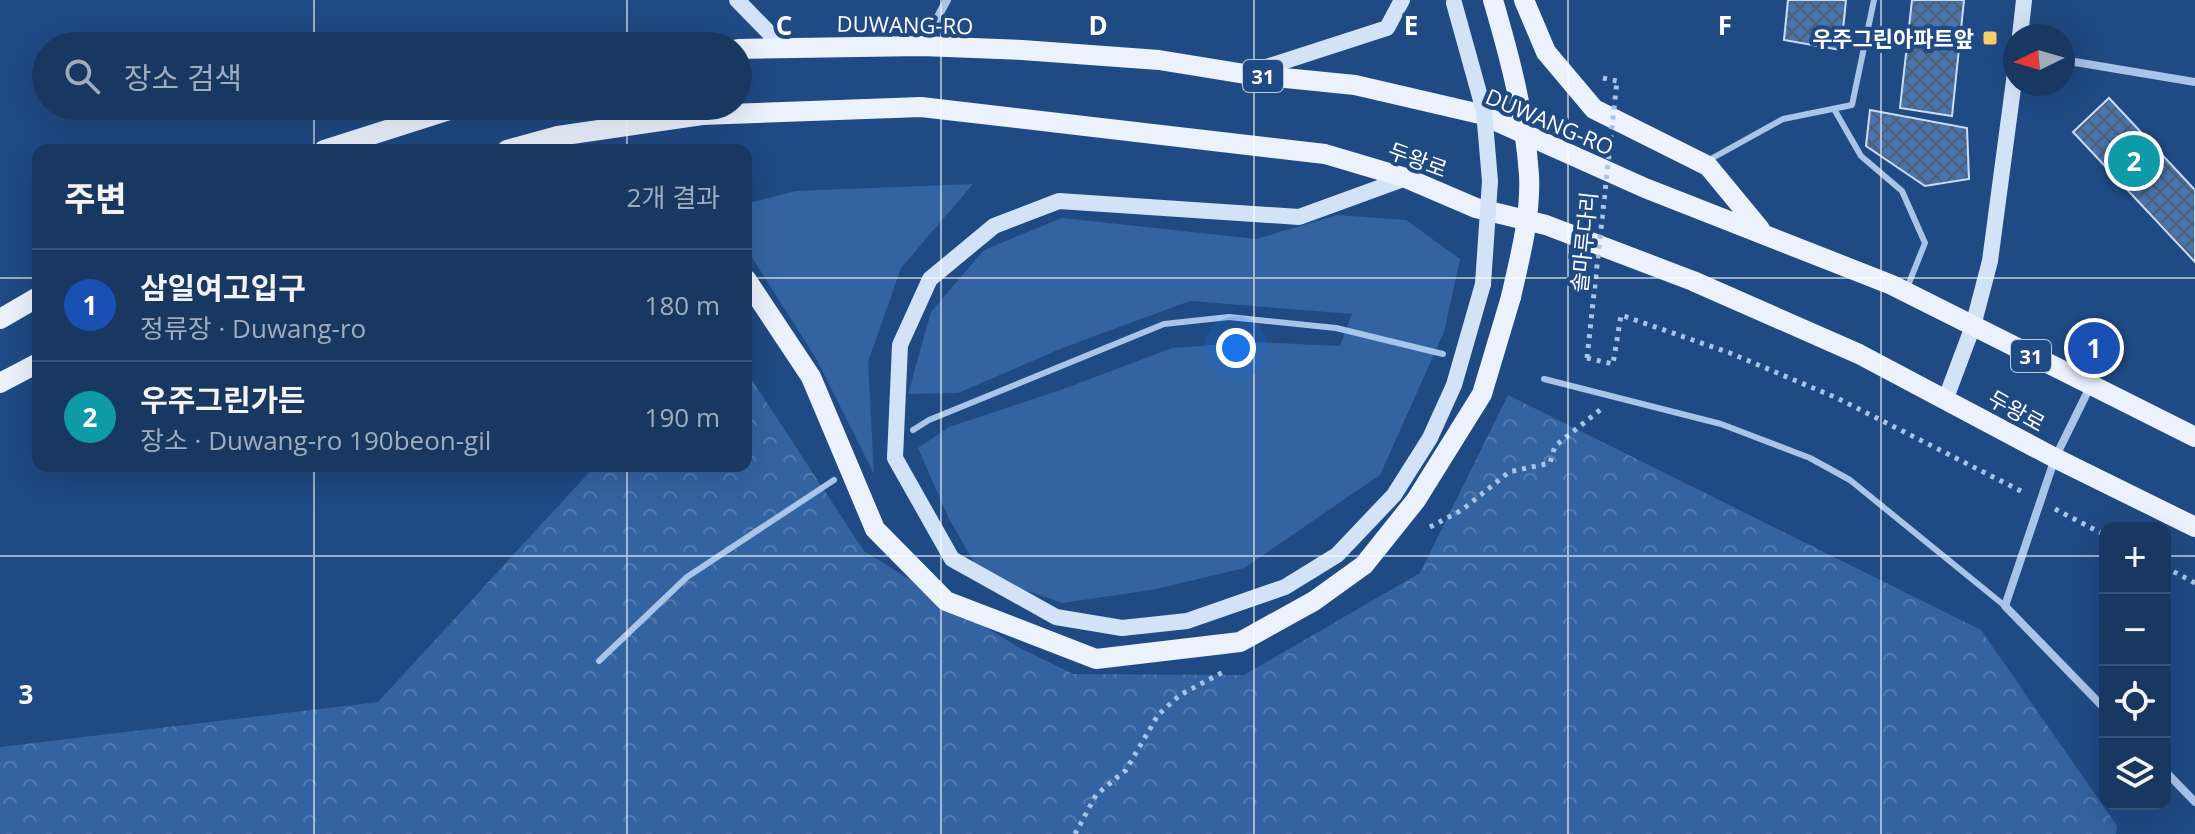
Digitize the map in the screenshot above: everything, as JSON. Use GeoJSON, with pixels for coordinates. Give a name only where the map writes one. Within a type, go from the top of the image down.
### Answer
{"type":"FeatureCollection","features":[{"type":"Feature","properties":{"kind":"main road"},"geometry":{"type":"LineString","coordinates":[[737,0],[783,47]]}},
{"type":"Feature","properties":{"kind":"main road"},"geometry":{"type":"LineString","coordinates":[[1245,74],[1387,28],[1402,0]]}},
{"type":"Feature","properties":{"kind":"main road"},"geometry":{"type":"LineString","coordinates":[[752,288],[811,377],[875,529],[946,601],[1096,659],[1240,642],[1314,601],[1364,565],[1416,500],[1482,394],[1511,297],[1524,238],[1529,177],[1517,84],[1493,0]]}},
{"type":"Feature","properties":{"kind":"main road"},"geometry":{"type":"LineString","coordinates":[[1524,0],[1546,52],[1594,109],[1708,166],[1762,232]]}},
{"type":"Feature","properties":{"kind":"main road"},"geometry":{"type":"LineString","coordinates":[[2021,24],[2024,0]]}},
{"type":"Feature","properties":{"kind":"main road"},"geometry":{"type":"LineString","coordinates":[[1406,178],[1299,217],[1059,201],[994,226],[930,279],[900,345],[895,458],[952,559],[1056,617],[1122,628],[1187,621],[1285,587],[1337,555],[1394,495],[1430,438],[1454,385],[1483,284],[1490,181],[1484,111],[1454,2]]}},
{"type":"Feature","properties":{"kind":"main road","name":"DUWANG-RO"},"geometry":{"type":"LineString","coordinates":[[752,48],[922,46],[1159,60],[1245,74],[1355,85],[1480,114],[1645,188],[1762,232],[1906,292],[2195,437]]}},
{"type":"Feature","properties":{"kind":"main road"},"geometry":{"type":"LineString","coordinates":[[1946,398],[1973,326],[1990,261],[2012,96]]}},
{"type":"Feature","properties":{"kind":"main road","name":"두왕로"},"geometry":{"type":"LineString","coordinates":[[752,113],[921,107],[1325,154],[1406,178],[1476,208],[1546,225],[1693,281],[1859,354],[2055,458],[2195,527]]}},
{"type":"Feature","properties":{"kind":"main road"},"geometry":{"type":"LineString","coordinates":[[343,144],[418,120]]}},
{"type":"Feature","properties":{"kind":"main road","name":"두왕로"},"geometry":{"type":"LineString","coordinates":[[529,144],[558,136],[668,120]]}},
{"type":"Feature","properties":{"kind":"main road"},"geometry":{"type":"LineString","coordinates":[[0,319],[32,300]]}},
{"type":"Feature","properties":{"kind":"main road"},"geometry":{"type":"LineString","coordinates":[[0,383],[32,367]]}},
{"type":"Feature","properties":{"kind":"street"},"geometry":{"type":"LineString","coordinates":[[922,46],[947,0]]}},
{"type":"Feature","properties":{"kind":"street"},"geometry":{"type":"LineString","coordinates":[[2075,62],[2195,82]]}},
{"type":"Feature","properties":{"kind":"street"},"geometry":{"type":"LineString","coordinates":[[2090,387],[2055,458],[2005,606],[2099,703]]}},
{"type":"Feature","properties":{"kind":"street"},"geometry":{"type":"LineString","coordinates":[[2171,777],[2195,802]]}},
{"type":"Feature","properties":{"kind":"lane"},"geometry":{"type":"LineString","coordinates":[[1702,163],[1783,119],[1852,105],[1874,0]]}},
{"type":"Feature","properties":{"kind":"lane"},"geometry":{"type":"LineString","coordinates":[[1834,109],[1861,156],[1902,191],[1925,243],[1906,292]]}},
{"type":"Feature","properties":{"kind":"lane"},"geometry":{"type":"LineString","coordinates":[[913,430],[929,420],[1164,324],[1229,317],[1336,328],[1443,354]]}},
{"type":"Feature","properties":{"kind":"lane"},"geometry":{"type":"LineString","coordinates":[[1544,379],[1721,424],[1810,458],[1850,480],[2005,606]]}},
{"type":"Feature","properties":{"kind":"lane"},"geometry":{"type":"LineString","coordinates":[[599,661],[687,577],[834,480]]}},
{"type":"Feature","properties":{"kind":"path","name":"솔마루다리"},"geometry":{"type":"LineString","coordinates":[[1617,81],[1587,358],[1613,364],[1621,315],[1730,353],[1837,398],[2042,502]]}},
{"type":"Feature","properties":{"kind":"path"},"geometry":{"type":"LineString","coordinates":[[2042,502],[2099,532]]}},
{"type":"Feature","properties":{"kind":"path"},"geometry":{"type":"LineString","coordinates":[[2171,570],[2195,583]]}},
{"type":"Feature","properties":{"kind":"green space"},"geometry":{"type":"Polygon","coordinates":[[[973,184],[901,268],[868,362],[874,474],[817,360],[752,257],[752,202],[796,191],[973,184]]]}},
{"type":"Feature","properties":{"kind":"green space"},"geometry":{"type":"Polygon","coordinates":[[[1337,215],[1406,220],[1460,259],[1444,332],[1380,475],[1244,568],[1157,589],[1063,603],[982,576],[949,519],[918,448],[949,427],[1061,390],[1172,348],[1256,342],[1340,346],[1352,314],[1190,301],[1065,347],[958,393],[908,394],[931,312],[984,250],[1062,218],[1257,239],[1337,215]]]}},
{"type":"Feature","properties":{"kind":"green space"},"geometry":{"type":"Polygon","coordinates":[[[752,380],[864,551],[1016,646],[1073,674],[1244,675],[1420,573],[1508,395],[1981,630],[2099,800],[2099,810],[2106,810],[2117,826],[2116,834],[0,834],[0,747],[378,702],[589,472],[752,472],[752,380]]]}},
{"type":"Feature","properties":{"kind":"building"},"geometry":{"type":"Polygon","coordinates":[[[1788,0],[1846,0],[1841,50],[1784,40],[1788,0]]]}},
{"type":"Feature","properties":{"kind":"building"},"geometry":{"type":"Polygon","coordinates":[[[1912,0],[1964,0],[1952,116],[1900,108],[1912,0]]]}},
{"type":"Feature","properties":{"kind":"building"},"geometry":{"type":"Polygon","coordinates":[[[2109,98],[2195,190],[2195,262],[2073,132],[2109,98]]]}},
{"type":"Feature","properties":{"kind":"building"},"geometry":{"type":"Polygon","coordinates":[[[1870,110],[1967,128],[1969,179],[1925,186],[1866,146],[1870,110]]]}},
{"type":"Feature","properties":{"kind":"place","name":"우주그린아파트앞"},"geometry":{"type":"Point","coordinates":[1990,38]}},
{"type":"Feature","properties":{"kind":"place","name":"우주그린가든"},"geometry":{"type":"Point","coordinates":[2134,161]}},
{"type":"Feature","properties":{"kind":"place","name":"삼일여고입구"},"geometry":{"type":"Point","coordinates":[2094,348]}}]}
